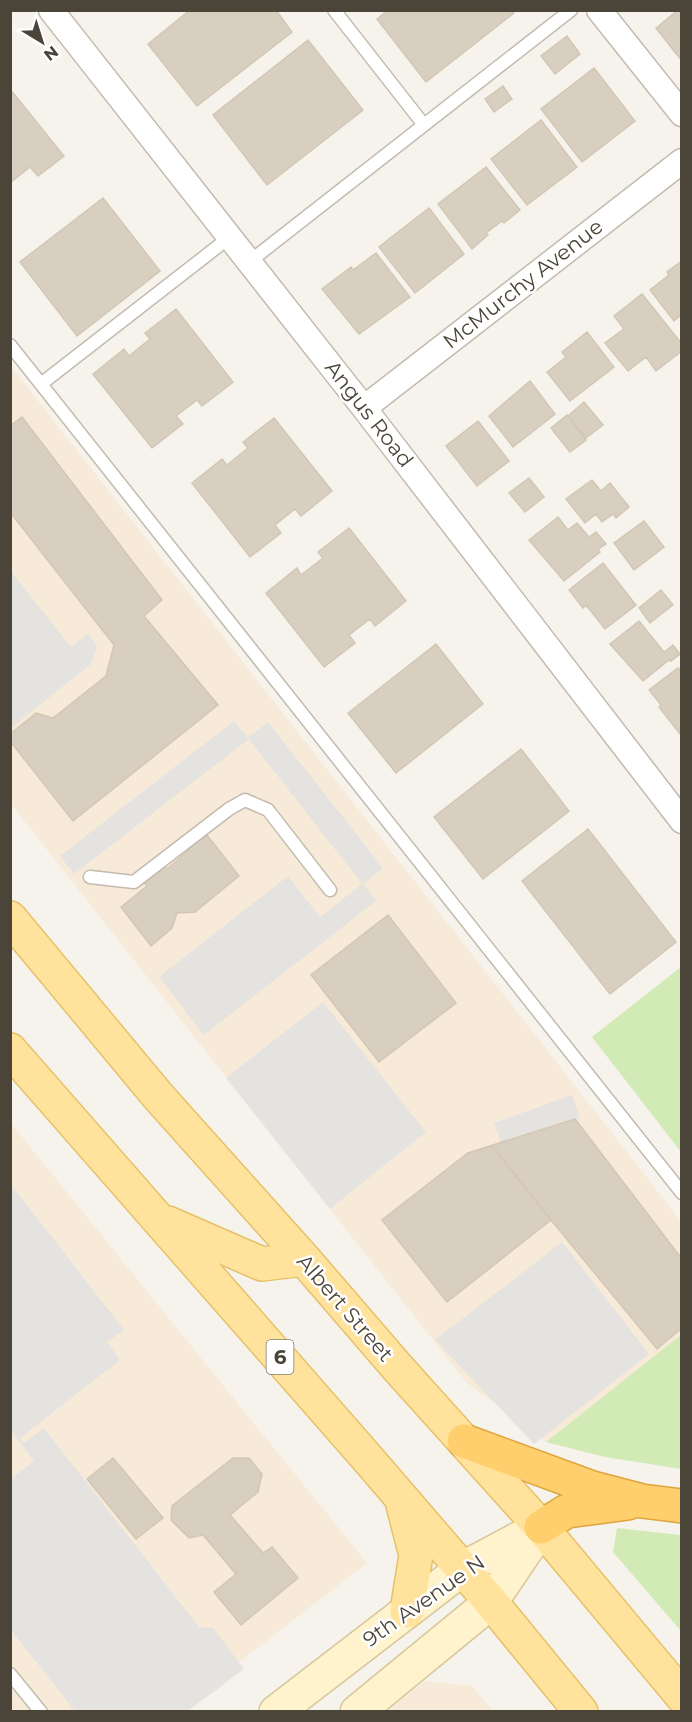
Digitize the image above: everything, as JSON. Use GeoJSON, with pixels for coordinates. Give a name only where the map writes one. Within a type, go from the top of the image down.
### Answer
{"type":"FeatureCollection","features":[{"type":"Feature","properties":{"kind":"highway"},"geometry":{"type":"LineString","coordinates":[[464,1441],[592,1488],[642,1501],[681,1506]]}},
{"type":"Feature","properties":{"kind":"highway"},"geometry":{"type":"LineString","coordinates":[[541,1527],[567,1511],[642,1501]]}},
{"type":"Feature","properties":{"kind":"main road","name":"Albert Street"},"geometry":{"type":"LineString","coordinates":[[14,930],[397,1367],[541,1527],[681,1696]]}},
{"type":"Feature","properties":{"kind":"main road","name":"6"},"geometry":{"type":"LineString","coordinates":[[10,1050],[491,1602],[581,1712]]}},
{"type":"Feature","properties":{"kind":"main road"},"geometry":{"type":"LineString","coordinates":[[158,1219],[262,1264],[304,1259]]}},
{"type":"Feature","properties":{"kind":"main road"},"geometry":{"type":"LineString","coordinates":[[401,1498],[416,1555],[407,1611]]}},
{"type":"Feature","properties":{"kind":"main road","name":"9th Avenue N"},"geometry":{"type":"LineString","coordinates":[[276,1712],[462,1569],[541,1527]]}},
{"type":"Feature","properties":{"kind":"main road","name":"9th Avenue N"},"geometry":{"type":"LineString","coordinates":[[357,1712],[491,1602],[541,1527]]}},
{"type":"Feature","properties":{"kind":"street","name":"Angus Road"},"geometry":{"type":"LineString","coordinates":[[51,10],[364,408],[681,821]]}},
{"type":"Feature","properties":{"kind":"street"},"geometry":{"type":"LineString","coordinates":[[599,10],[681,114]]}},
{"type":"Feature","properties":{"kind":"street","name":"McMurchy Avenue"},"geometry":{"type":"LineString","coordinates":[[364,408],[681,161]]}},
{"type":"Feature","properties":{"kind":"lane"},"geometry":{"type":"LineString","coordinates":[[334,10],[424,125]]}},
{"type":"Feature","properties":{"kind":"lane"},"geometry":{"type":"LineString","coordinates":[[249,261],[571,10]]}},
{"type":"Feature","properties":{"kind":"lane"},"geometry":{"type":"LineString","coordinates":[[41,384],[230,237]]}},
{"type":"Feature","properties":{"kind":"lane"},"geometry":{"type":"LineString","coordinates":[[10,345],[681,1193]]}},
{"type":"Feature","properties":{"kind":"lane"},"geometry":{"type":"LineString","coordinates":[[90,877],[134,882],[229,809],[245,800],[268,810],[330,890]]}},
{"type":"Feature","properties":{"kind":"lane"},"geometry":{"type":"LineString","coordinates":[[10,1674],[41,1712]]}},
{"type":"Feature","properties":{"kind":"shaded area"},"geometry":{"type":"Polygon","coordinates":[[[10,365],[681,1221],[681,1335],[546,1442],[466,1382],[11,804],[10,365]]]}},
{"type":"Feature","properties":{"kind":"shaded area"},"geometry":{"type":"Polygon","coordinates":[[[10,570],[71,647],[88,634],[97,646],[91,664],[11,728],[10,570]]]}},
{"type":"Feature","properties":{"kind":"shaded area"},"geometry":{"type":"Polygon","coordinates":[[[234,721],[248,738],[268,722],[383,868],[363,884],[376,901],[204,1035],[159,977],[288,876],[320,917],[362,884],[249,739],[74,874],[60,856],[234,721]]]}},
{"type":"Feature","properties":{"kind":"shaded area"},"geometry":{"type":"Polygon","coordinates":[[[323,1002],[426,1132],[330,1209],[226,1078],[323,1002]]]}},
{"type":"Feature","properties":{"kind":"shaded area"},"geometry":{"type":"Polygon","coordinates":[[[572,1095],[580,1118],[501,1143],[494,1123],[572,1095]]]}},
{"type":"Feature","properties":{"kind":"shaded area"},"geometry":{"type":"Polygon","coordinates":[[[10,1122],[367,1563],[176,1711],[11,1711],[10,1122]]]}},
{"type":"Feature","properties":{"kind":"shaded area"},"geometry":{"type":"Polygon","coordinates":[[[10,1183],[124,1330],[107,1342],[120,1360],[20,1438],[24,1443],[44,1428],[199,1627],[213,1628],[244,1669],[188,1711],[75,1711],[11,1630],[11,1479],[34,1461],[11,1431],[10,1183]]]}},
{"type":"Feature","properties":{"kind":"shaded area"},"geometry":{"type":"Polygon","coordinates":[[[562,1242],[649,1354],[534,1444],[435,1340],[562,1242]]]}},
{"type":"Feature","properties":{"kind":"shaded area"},"geometry":{"type":"Polygon","coordinates":[[[425,1681],[472,1686],[493,1711],[385,1711],[425,1681]]]}},
{"type":"Feature","properties":{"kind":"green space"},"geometry":{"type":"Polygon","coordinates":[[[681,967],[681,1152],[592,1037],[681,967]]]}},
{"type":"Feature","properties":{"kind":"green space"},"geometry":{"type":"Polygon","coordinates":[[[681,1335],[681,1469],[605,1457],[546,1442],[681,1335]]]}},
{"type":"Feature","properties":{"kind":"green space"},"geometry":{"type":"Polygon","coordinates":[[[617,1528],[681,1535],[681,1631],[613,1552],[617,1528]]]}},
{"type":"Feature","properties":{"kind":"building"},"geometry":{"type":"Polygon","coordinates":[[[190,10],[276,10],[292,32],[197,106],[148,44],[190,10]]]}},
{"type":"Feature","properties":{"kind":"building"},"geometry":{"type":"Polygon","coordinates":[[[388,10],[512,10],[514,13],[426,82],[377,19],[388,10]]]}},
{"type":"Feature","properties":{"kind":"building"},"geometry":{"type":"Polygon","coordinates":[[[678,10],[682,10],[682,61],[656,28],[678,10]]]}},
{"type":"Feature","properties":{"kind":"building"},"geometry":{"type":"Polygon","coordinates":[[[567,36],[580,54],[555,74],[541,56],[567,36]]]}},
{"type":"Feature","properties":{"kind":"building"},"geometry":{"type":"Polygon","coordinates":[[[308,40],[363,110],[267,185],[213,115],[308,40]]]}},
{"type":"Feature","properties":{"kind":"building"},"geometry":{"type":"Polygon","coordinates":[[[594,68],[635,121],[582,162],[541,109],[594,68]]]}},
{"type":"Feature","properties":{"kind":"building"},"geometry":{"type":"Polygon","coordinates":[[[503,86],[512,99],[494,112],[485,99],[503,86]]]}},
{"type":"Feature","properties":{"kind":"building"},"geometry":{"type":"Polygon","coordinates":[[[10,89],[64,156],[38,176],[30,167],[10,183],[10,89]]]}},
{"type":"Feature","properties":{"kind":"building"},"geometry":{"type":"Polygon","coordinates":[[[541,120],[577,167],[527,205],[491,159],[541,120]]]}},
{"type":"Feature","properties":{"kind":"building"},"geometry":{"type":"Polygon","coordinates":[[[486,167],[520,210],[504,223],[502,221],[486,233],[488,235],[472,249],[438,204],[486,167]]]}},
{"type":"Feature","properties":{"kind":"building"},"geometry":{"type":"Polygon","coordinates":[[[103,198],[160,271],[77,336],[20,262],[103,198]]]}},
{"type":"Feature","properties":{"kind":"building"},"geometry":{"type":"Polygon","coordinates":[[[429,208],[464,254],[415,293],[379,247],[429,208]]]}},
{"type":"Feature","properties":{"kind":"building"},"geometry":{"type":"Polygon","coordinates":[[[376,253],[410,297],[359,334],[322,289],[351,267],[353,270],[376,253]]]}},
{"type":"Feature","properties":{"kind":"building"},"geometry":{"type":"Polygon","coordinates":[[[682,261],[682,314],[674,321],[650,290],[669,275],[667,272],[682,261]]]}},
{"type":"Feature","properties":{"kind":"building"},"geometry":{"type":"Polygon","coordinates":[[[642,294],[682,344],[682,351],[656,371],[646,357],[628,371],[605,343],[624,329],[614,316],[642,294]]]}},
{"type":"Feature","properties":{"kind":"building"},"geometry":{"type":"Polygon","coordinates":[[[176,309],[233,382],[202,406],[197,400],[176,416],[183,424],[152,448],[93,374],[124,349],[129,356],[150,339],[145,333],[176,309]]]}},
{"type":"Feature","properties":{"kind":"building"},"geometry":{"type":"Polygon","coordinates":[[[587,332],[614,367],[570,401],[547,372],[566,357],[562,352],[587,332]]]}},
{"type":"Feature","properties":{"kind":"building"},"geometry":{"type":"Polygon","coordinates":[[[530,381],[555,414],[513,447],[489,416],[530,381]]]}},
{"type":"Feature","properties":{"kind":"building"},"geometry":{"type":"Polygon","coordinates":[[[584,402],[603,425],[586,438],[568,416],[584,402]]]}},
{"type":"Feature","properties":{"kind":"building"},"geometry":{"type":"Polygon","coordinates":[[[567,415],[586,440],[570,452],[551,428],[567,415]]]}},
{"type":"Feature","properties":{"kind":"building"},"geometry":{"type":"Polygon","coordinates":[[[22,417],[162,600],[144,616],[218,705],[73,821],[10,741],[10,734],[36,713],[53,718],[106,676],[114,645],[10,512],[10,426],[22,417]]]}},
{"type":"Feature","properties":{"kind":"building"},"geometry":{"type":"Polygon","coordinates":[[[274,418],[332,491],[301,516],[295,509],[275,525],[281,533],[250,557],[192,483],[222,459],[227,465],[248,448],[243,442],[274,418]]]}},
{"type":"Feature","properties":{"kind":"building"},"geometry":{"type":"Polygon","coordinates":[[[478,421],[509,461],[477,486],[446,446],[478,421]]]}},
{"type":"Feature","properties":{"kind":"building"},"geometry":{"type":"Polygon","coordinates":[[[529,478],[544,497],[525,512],[509,493],[529,478]]]}},
{"type":"Feature","properties":{"kind":"building"},"geometry":{"type":"Polygon","coordinates":[[[592,480],[601,491],[610,483],[629,507],[616,518],[613,514],[602,522],[596,514],[585,523],[566,499],[592,480]]]}},
{"type":"Feature","properties":{"kind":"building"},"geometry":{"type":"Polygon","coordinates":[[[558,517],[568,530],[577,523],[589,537],[596,532],[606,544],[598,549],[600,552],[564,581],[529,540],[558,517]]]}},
{"type":"Feature","properties":{"kind":"building"},"geometry":{"type":"Polygon","coordinates":[[[644,521],[664,547],[634,570],[614,543],[644,521]]]}},
{"type":"Feature","properties":{"kind":"building"},"geometry":{"type":"Polygon","coordinates":[[[349,528],[406,601],[375,626],[370,619],[349,635],[355,643],[324,667],[266,593],[297,568],[301,575],[323,558],[318,552],[349,528]]]}},
{"type":"Feature","properties":{"kind":"building"},"geometry":{"type":"Polygon","coordinates":[[[603,563],[636,605],[605,629],[586,605],[583,608],[569,590],[603,563]]]}},
{"type":"Feature","properties":{"kind":"building"},"geometry":{"type":"Polygon","coordinates":[[[661,590],[673,605],[650,623],[639,608],[661,590]]]}},
{"type":"Feature","properties":{"kind":"building"},"geometry":{"type":"Polygon","coordinates":[[[639,621],[664,652],[673,645],[680,654],[643,681],[610,644],[639,621]]]}},
{"type":"Feature","properties":{"kind":"building"},"geometry":{"type":"Polygon","coordinates":[[[436,644],[483,704],[396,773],[348,713],[436,644]]]}},
{"type":"Feature","properties":{"kind":"building"},"geometry":{"type":"Polygon","coordinates":[[[678,668],[682,671],[681,735],[649,690],[678,668]]]}},
{"type":"Feature","properties":{"kind":"building"},"geometry":{"type":"Polygon","coordinates":[[[521,749],[569,811],[483,879],[434,817],[521,749]]]}},
{"type":"Feature","properties":{"kind":"building"},"geometry":{"type":"Polygon","coordinates":[[[588,829],[676,942],[610,994],[522,881],[588,829]]]}},
{"type":"Feature","properties":{"kind":"building"},"geometry":{"type":"Polygon","coordinates":[[[198,835],[201,840],[207,835],[239,876],[195,912],[177,913],[172,928],[151,946],[121,907],[147,886],[142,880],[163,864],[167,869],[189,850],[185,845],[198,835]]]}},
{"type":"Feature","properties":{"kind":"building"},"geometry":{"type":"Polygon","coordinates":[[[388,915],[456,1003],[379,1062],[311,975],[388,915]]]}},
{"type":"Feature","properties":{"kind":"building"},"geometry":{"type":"Polygon","coordinates":[[[575,1119],[682,1259],[682,1328],[657,1349],[551,1220],[447,1302],[382,1220],[468,1153],[575,1119]]]}},
{"type":"Feature","properties":{"kind":"building"},"geometry":{"type":"Polygon","coordinates":[[[492,1146],[551,1220],[447,1302],[382,1220],[468,1153],[492,1146]]]}},
{"type":"Feature","properties":{"kind":"building"},"geometry":{"type":"Polygon","coordinates":[[[113,1458],[163,1518],[136,1539],[87,1479],[113,1458]]]}},
{"type":"Feature","properties":{"kind":"building"},"geometry":{"type":"Polygon","coordinates":[[[233,1458],[249,1458],[262,1474],[258,1492],[230,1515],[263,1553],[272,1547],[298,1578],[241,1625],[214,1592],[236,1574],[203,1535],[189,1538],[171,1520],[172,1506],[233,1458]]]}}]}
